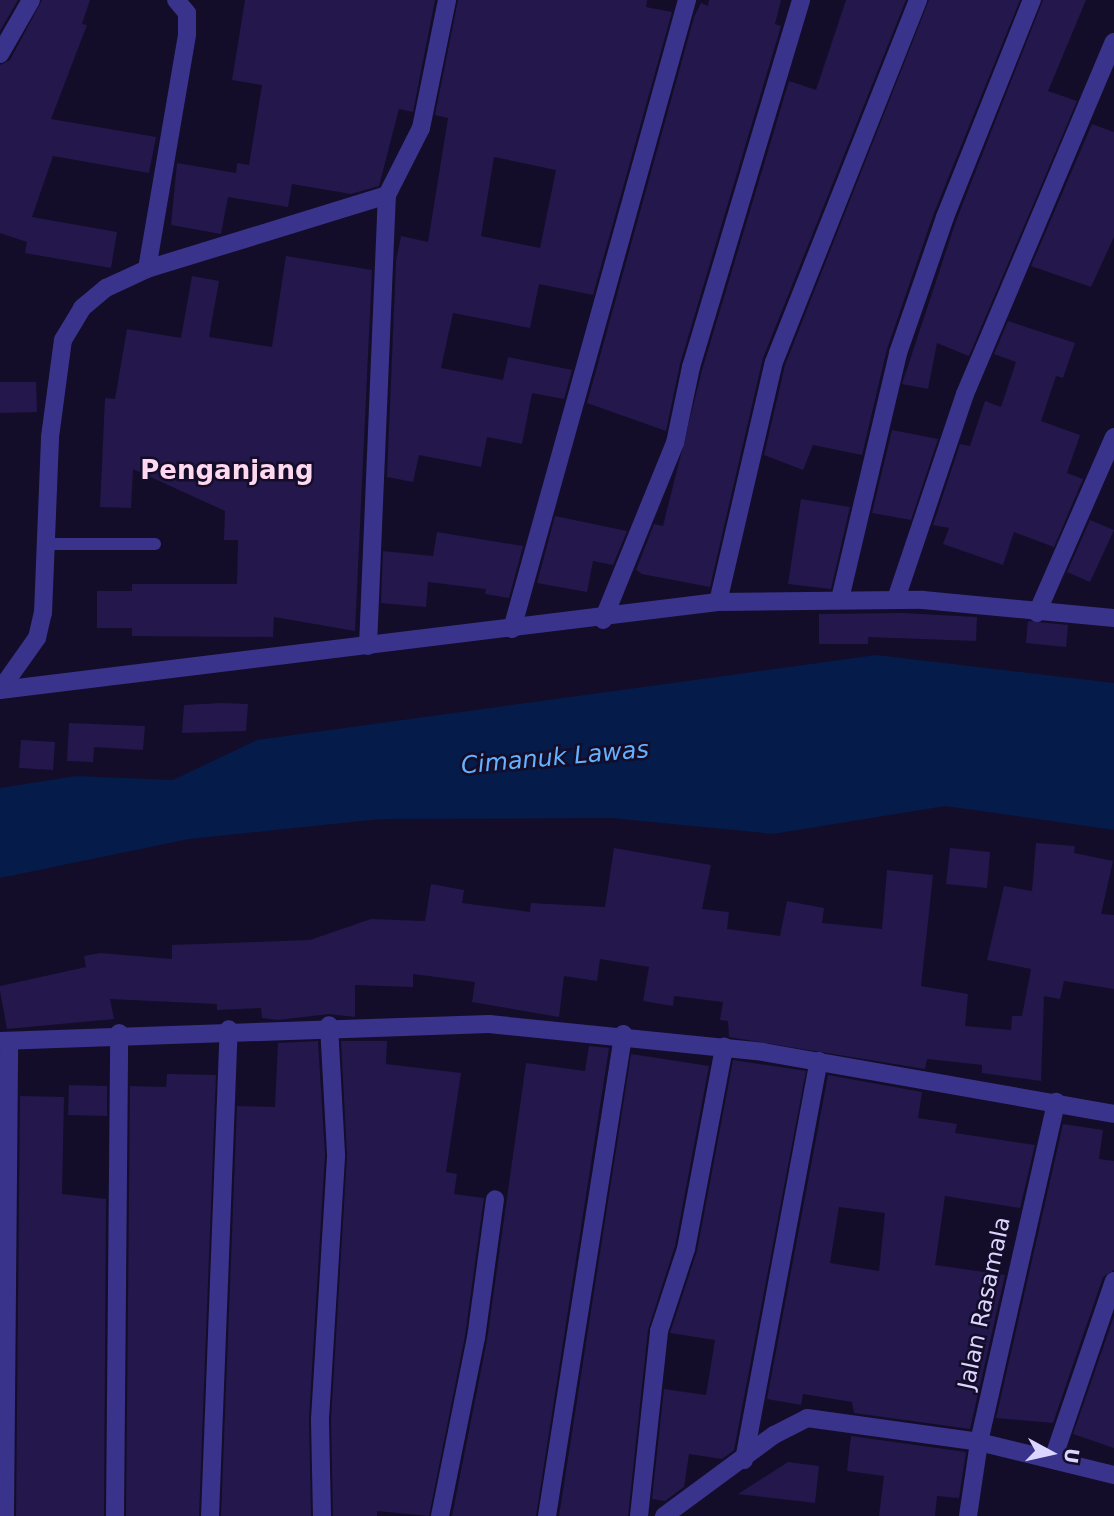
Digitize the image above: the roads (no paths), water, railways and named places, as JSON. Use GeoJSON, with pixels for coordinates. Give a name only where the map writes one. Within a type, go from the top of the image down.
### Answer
{"type":"FeatureCollection","features":[{"type":"Feature","properties":{"kind":"street"},"geometry":{"type":"LineString","coordinates":[[0,54],[31,0]]}},
{"type":"Feature","properties":{"kind":"street"},"geometry":{"type":"LineString","coordinates":[[148,269],[187,34],[187,13],[176,0]]}},
{"type":"Feature","properties":{"kind":"street"},"geometry":{"type":"LineString","coordinates":[[368,646],[387,195],[421,128],[447,0]]}},
{"type":"Feature","properties":{"kind":"street"},"geometry":{"type":"LineString","coordinates":[[512,629],[687,0]]}},
{"type":"Feature","properties":{"kind":"street"},"geometry":{"type":"LineString","coordinates":[[603,620],[675,443],[691,367],[801,0]]}},
{"type":"Feature","properties":{"kind":"street"},"geometry":{"type":"LineString","coordinates":[[718,602],[774,362],[918,0]]}},
{"type":"Feature","properties":{"kind":"street"},"geometry":{"type":"LineString","coordinates":[[840,599],[898,353],[945,217],[1032,0]]}},
{"type":"Feature","properties":{"kind":"street"},"geometry":{"type":"LineString","coordinates":[[896,599],[970,381],[1114,41]]}},
{"type":"Feature","properties":{"kind":"street"},"geometry":{"type":"LineString","coordinates":[[0,690],[37,638],[47,544],[50,437],[63,340],[82,307],[106,288],[148,269],[387,195]]}},
{"type":"Feature","properties":{"kind":"street"},"geometry":{"type":"LineString","coordinates":[[1037,613],[1114,438]]}},
{"type":"Feature","properties":{"kind":"street"},"geometry":{"type":"LineString","coordinates":[[0,690],[603,620],[718,602],[896,599],[1114,618]]}},
{"type":"Feature","properties":{"kind":"street"},"geometry":{"type":"LineString","coordinates":[[5,1516],[4,1041],[119,1033],[329,1025],[489,1024],[623,1034],[724,1047],[819,1061],[1114,1114]]}},
{"type":"Feature","properties":{"kind":"street"},"geometry":{"type":"LineString","coordinates":[[322,1516],[320,1419],[336,1154],[329,1025]]}},
{"type":"Feature","properties":{"kind":"street"},"geometry":{"type":"LineString","coordinates":[[210,1516],[229,1029]]}},
{"type":"Feature","properties":{"kind":"street"},"geometry":{"type":"LineString","coordinates":[[114,1516],[119,1033]]}},
{"type":"Feature","properties":{"kind":"street"},"geometry":{"type":"LineString","coordinates":[[547,1516],[623,1034]]}},
{"type":"Feature","properties":{"kind":"street"},"geometry":{"type":"LineString","coordinates":[[639,1516],[659,1331],[686,1249],[724,1047]]}},
{"type":"Feature","properties":{"kind":"street"},"geometry":{"type":"LineString","coordinates":[[744,1460],[819,1061]]}},
{"type":"Feature","properties":{"kind":"street","name":"Jalan Rasamala"},"geometry":{"type":"LineString","coordinates":[[968,1516],[979,1442],[1056,1102]]}},
{"type":"Feature","properties":{"kind":"street"},"geometry":{"type":"LineString","coordinates":[[440,1516],[476,1338],[495,1199]]}},
{"type":"Feature","properties":{"kind":"street"},"geometry":{"type":"LineString","coordinates":[[1053,1459],[1114,1281]]}},
{"type":"Feature","properties":{"kind":"street"},"geometry":{"type":"LineString","coordinates":[[664,1516],[775,1435],[807,1418],[979,1442],[1114,1475]]}},
{"type":"Feature","properties":{"kind":"lane"},"geometry":{"type":"LineString","coordinates":[[47,544],[155,544]]}},
{"type":"Feature","properties":{"kind":"water","name":"Cimanuk Lawas"},"geometry":{"type":"Polygon","coordinates":[[[876,655],[1114,683],[1114,830],[945,806],[773,834],[611,818],[381,819],[189,839],[0,878],[0,788],[76,776],[173,780],[257,740],[876,655]]]}},
{"type":"Feature","properties":{"kind":"district","name":"Penganjang"},"geometry":{"type":"Point","coordinates":[227,471]}}]}
